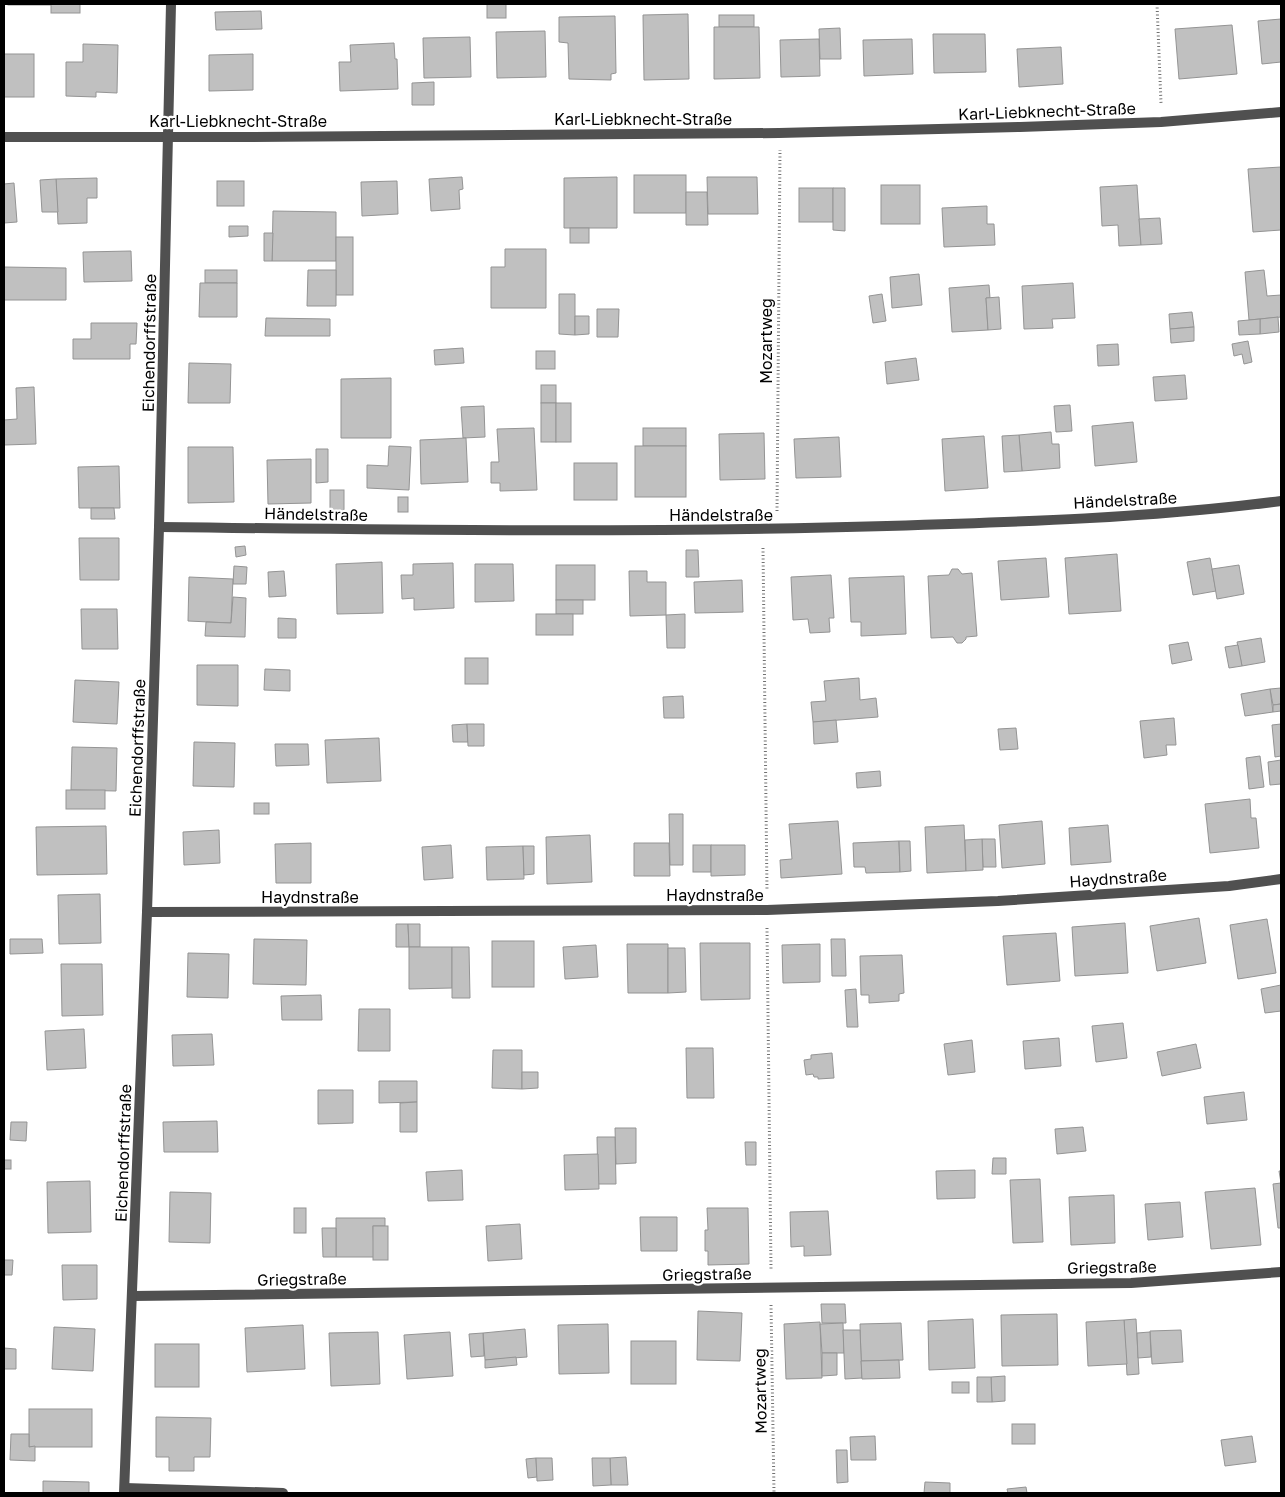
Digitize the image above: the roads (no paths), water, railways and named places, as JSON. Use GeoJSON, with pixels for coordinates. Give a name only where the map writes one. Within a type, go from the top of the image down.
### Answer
{"type":"FeatureCollection","features":[{"type":"Feature","properties":{"kind":"street","name":"Eichendorffstraße"},"geometry":{"type":"LineString","coordinates":[[124,1491],[147,912],[159,527],[171,4]]}},
{"type":"Feature","properties":{"kind":"street","name":"Karl-Liebknecht-Straße"},"geometry":{"type":"LineString","coordinates":[[4,137],[780,133],[1020,128],[1162,122],[1281,112]]}},
{"type":"Feature","properties":{"kind":"street","name":"Händelstraße"},"geometry":{"type":"LineString","coordinates":[[159,527],[476,531],[777,529],[999,523],[1216,509],[1281,501]]}},
{"type":"Feature","properties":{"kind":"street","name":"Haydnstraße"},"geometry":{"type":"LineString","coordinates":[[147,912],[767,910],[998,901],[1230,886],[1281,879]]}},
{"type":"Feature","properties":{"kind":"street","name":"Griegstraße"},"geometry":{"type":"LineString","coordinates":[[133,1296],[1131,1282],[1281,1272]]}},
{"type":"Feature","properties":{"kind":"street"},"geometry":{"type":"LineString","coordinates":[[124,1491],[282,1493]]}}]}
